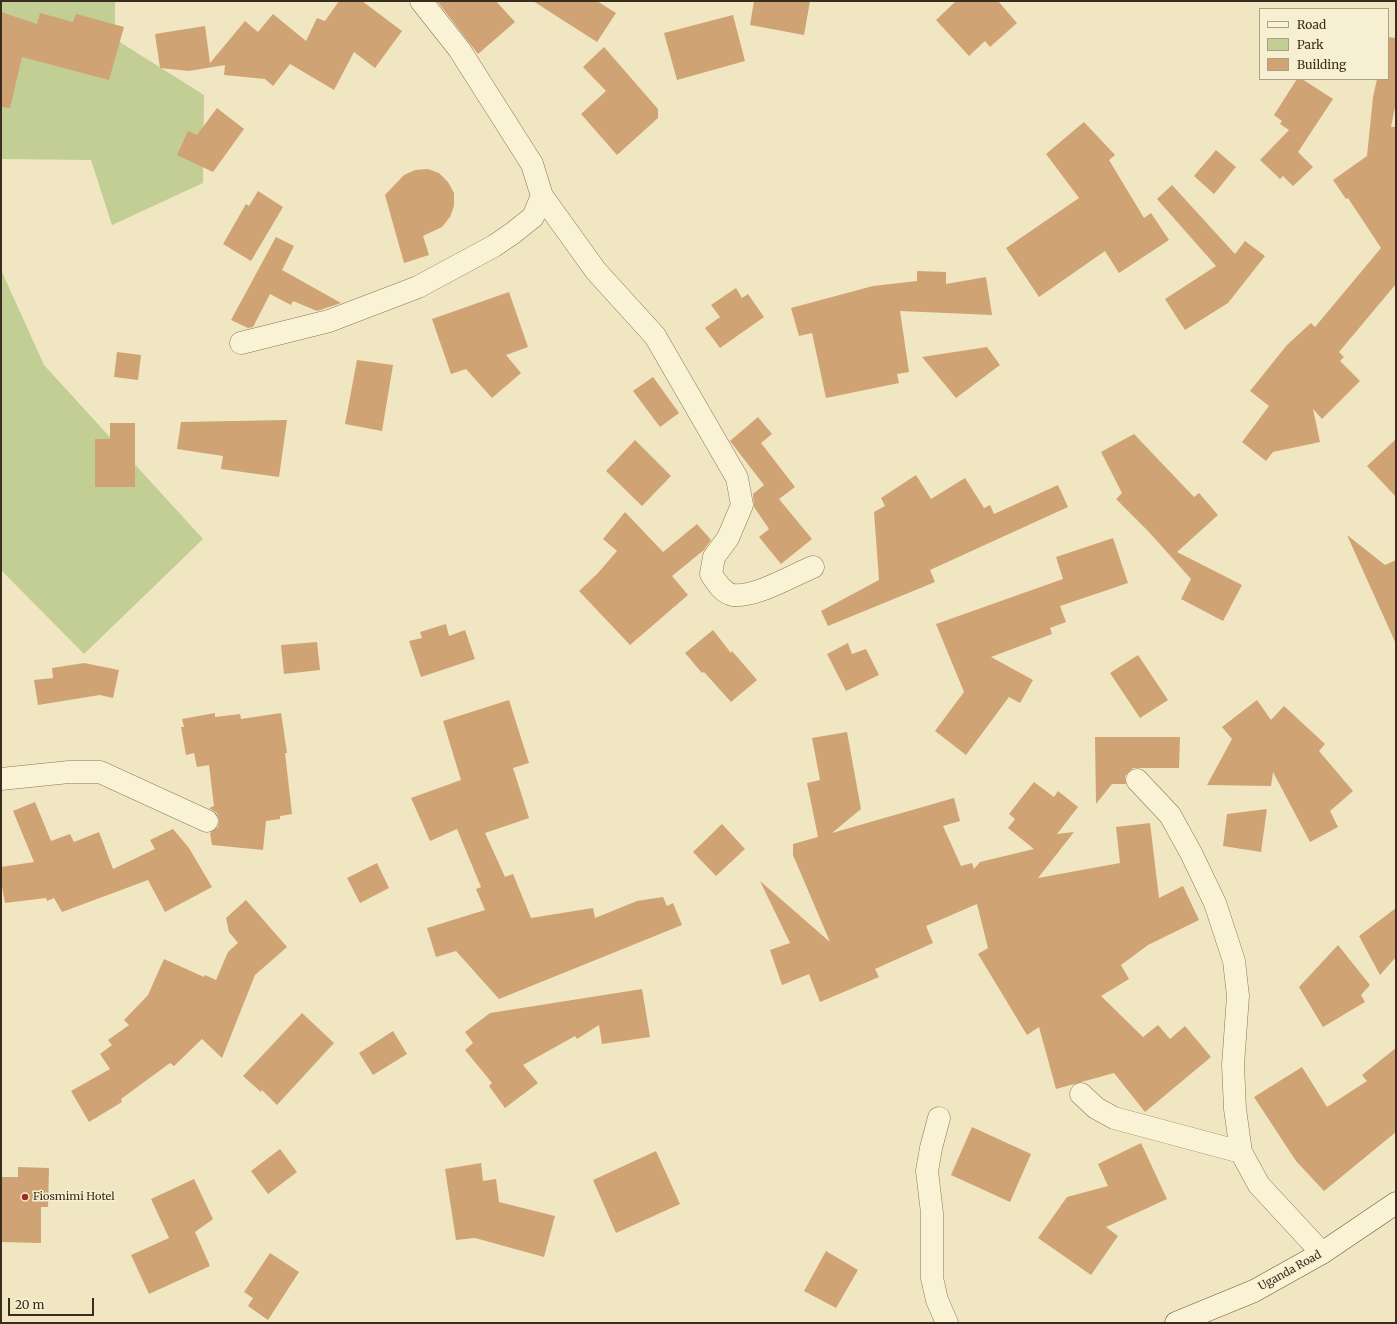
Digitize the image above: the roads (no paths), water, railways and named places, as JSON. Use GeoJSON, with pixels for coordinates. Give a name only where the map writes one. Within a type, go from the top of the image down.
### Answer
{"type":"FeatureCollection","features":[{"type":"Feature","properties":{"kind":"street"},"geometry":{"type":"LineString","coordinates":[[421,1],[459,49],[532,164],[542,196],[596,271],[655,336],[737,478],[742,505],[728,538],[714,557],[711,574],[719,587],[733,595],[751,592],[771,587],[813,567]]}},
{"type":"Feature","properties":{"kind":"street"},"geometry":{"type":"LineString","coordinates":[[241,343],[329,321],[418,287],[494,246],[513,233],[533,217],[542,196]]}},
{"type":"Feature","properties":{"kind":"street"},"geometry":{"type":"LineString","coordinates":[[1,779],[70,772],[100,772],[207,821]]}},
{"type":"Feature","properties":{"kind":"street"},"geometry":{"type":"LineString","coordinates":[[1137,780],[1170,815],[1191,852],[1215,903],[1234,960],[1238,996],[1233,1065],[1235,1109],[1241,1152],[1260,1185],[1322,1253]]}},
{"type":"Feature","properties":{"kind":"street"},"geometry":{"type":"LineString","coordinates":[[1081,1094],[1096,1108],[1114,1118],[1241,1152]]}},
{"type":"Feature","properties":{"kind":"street"},"geometry":{"type":"LineString","coordinates":[[939,1118],[927,1171],[932,1213],[932,1278],[937,1300],[947,1323]]}},
{"type":"Feature","properties":{"kind":"street","name":"Uganda Road"},"geometry":{"type":"LineString","coordinates":[[1176,1323],[1254,1291],[1322,1253],[1396,1203]]}},
{"type":"Feature","properties":{"kind":"place","name":"Fiosmimi Hotel"},"geometry":{"type":"Point","coordinates":[25,1197]}}]}
